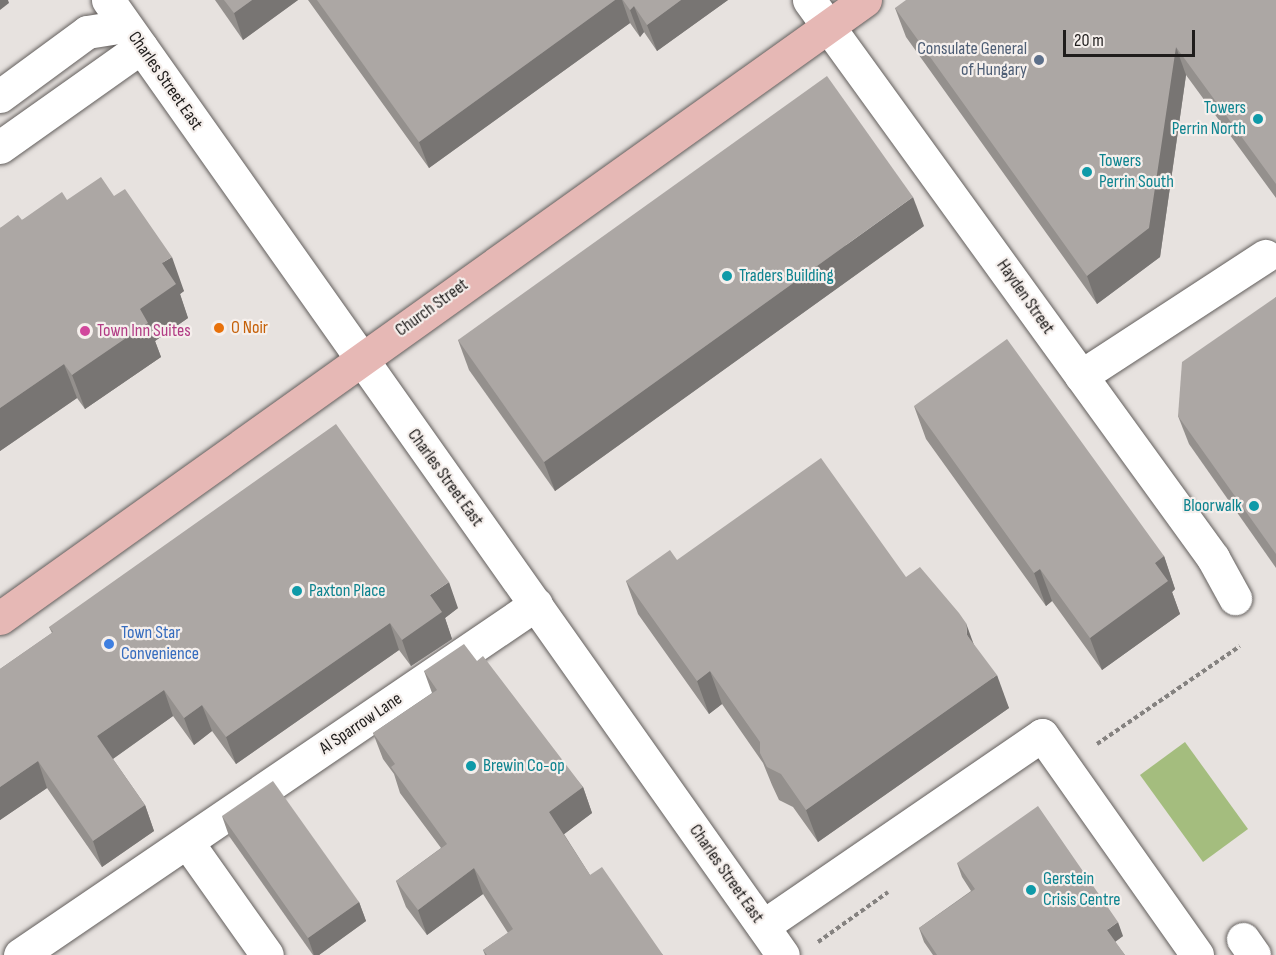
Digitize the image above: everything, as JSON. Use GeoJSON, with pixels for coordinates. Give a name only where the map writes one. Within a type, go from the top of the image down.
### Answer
{"type":"FeatureCollection","features":[{"type":"Feature","properties":{"kind":"main road","name":"Church Street"},"geometry":{"type":"LineString","coordinates":[[0,618],[865,0]]}},
{"type":"Feature","properties":{"kind":"street","name":"Hayden Street"},"geometry":{"type":"LineString","coordinates":[[809,0],[1213,558],[1236,598]]}},
{"type":"Feature","properties":{"kind":"street"},"geometry":{"type":"LineString","coordinates":[[0,96],[87,32],[125,24]]}},
{"type":"Feature","properties":{"kind":"street"},"geometry":{"type":"LineString","coordinates":[[0,147],[125,24]]}},
{"type":"Feature","properties":{"kind":"street","name":"Charles Street East"},"geometry":{"type":"LineString","coordinates":[[125,24],[360,361],[536,604],[783,955]]}},
{"type":"Feature","properties":{"kind":"street"},"geometry":{"type":"LineString","coordinates":[[1081,376],[1265,256]]}},
{"type":"Feature","properties":{"kind":"street","name":"Al Sparrow Lane"},"geometry":{"type":"LineString","coordinates":[[20,955],[536,604]]}},
{"type":"Feature","properties":{"kind":"street"},"geometry":{"type":"LineString","coordinates":[[763,926],[1042,735],[1197,955]]}},
{"type":"Feature","properties":{"kind":"street"},"geometry":{"type":"LineString","coordinates":[[186,842],[267,955]]}},
{"type":"Feature","properties":{"kind":"green space"},"geometry":{"type":"Polygon","coordinates":[[[1185,742],[1248,829],[1203,862],[1140,775],[1185,742]]]}},
{"type":"Feature","properties":{"kind":"building"},"geometry":{"type":"Polygon","coordinates":[[[224,0],[252,0],[234,13],[224,0]]]}},
{"type":"Feature","properties":{"kind":"building"},"geometry":{"type":"Polygon","coordinates":[[[317,0],[615,0],[419,142],[317,0]]]}},
{"type":"Feature","properties":{"kind":"building"},"geometry":{"type":"Polygon","coordinates":[[[623,0],[681,0],[647,25],[634,6],[630,10],[623,0]]]}},
{"type":"Feature","properties":{"kind":"building","name":"Towers Perrin South"},"geometry":{"type":"Polygon","coordinates":[[[906,0],[1276,0],[1276,184],[1176,47],[1149,228],[1087,276],[895,8],[906,0]]]}},
{"type":"Feature","properties":{"kind":"building","name":"Traders Building"},"geometry":{"type":"Polygon","coordinates":[[[827,76],[913,197],[544,462],[458,340],[827,76]]]}},
{"type":"Feature","properties":{"kind":"building","name":"Town Inn Suites"},"geometry":{"type":"Polygon","coordinates":[[[101,177],[114,196],[125,189],[172,257],[162,263],[176,284],[140,309],[148,323],[72,375],[64,364],[0,408],[0,228],[18,215],[22,220],[62,192],[67,200],[101,177]]]}},
{"type":"Feature","properties":{"kind":"building","name":"Bloorwalk"},"geometry":{"type":"Polygon","coordinates":[[[1276,297],[1276,554],[1178,416],[1182,362],[1276,297]]]}},
{"type":"Feature","properties":{"kind":"building"},"geometry":{"type":"Polygon","coordinates":[[[1007,339],[1164,556],[1155,563],[1168,581],[1090,638],[1040,569],[1034,573],[914,406],[1007,339]]]}},
{"type":"Feature","properties":{"kind":"building","name":"Paxton Place"},"geometry":{"type":"Polygon","coordinates":[[[336,424],[449,582],[430,595],[442,612],[402,640],[390,623],[226,737],[202,705],[184,718],[164,690],[97,736],[145,805],[93,841],[38,761],[0,787],[0,669],[53,632],[49,627],[336,424]]]}},
{"type":"Feature","properties":{"kind":"building"},"geometry":{"type":"Polygon","coordinates":[[[821,458],[906,577],[920,567],[959,613],[966,623],[967,635],[997,675],[806,810],[781,774],[767,767],[760,753],[760,742],[710,671],[697,681],[626,581],[670,550],[677,560],[821,458]]]}},
{"type":"Feature","properties":{"kind":"building"},"geometry":{"type":"Polygon","coordinates":[[[464,644],[477,661],[483,656],[583,787],[549,812],[590,875],[602,867],[663,955],[487,955],[483,950],[513,929],[474,868],[418,910],[396,881],[447,844],[391,767],[395,764],[373,733],[437,690],[424,671],[464,644]]]}},
{"type":"Feature","properties":{"kind":"building"},"geometry":{"type":"Polygon","coordinates":[[[273,781],[359,902],[308,938],[222,816],[273,781]]]}},
{"type":"Feature","properties":{"kind":"building","name":"Gerstein Crisis Centre"},"geometry":{"type":"Polygon","coordinates":[[[1038,806],[1118,922],[1107,930],[1125,955],[937,955],[919,928],[975,889],[957,863],[1038,806]]]}},
{"type":"Feature","properties":{"kind":"place","name":"Consulate General of Hungary"},"geometry":{"type":"Point","coordinates":[1039,60]}},
{"type":"Feature","properties":{"kind":"place","name":"Towers Perrin North"},"geometry":{"type":"Point","coordinates":[1258,119]}},
{"type":"Feature","properties":{"kind":"place","name":"Towers Perrin South"},"geometry":{"type":"Point","coordinates":[1087,172]}},
{"type":"Feature","properties":{"kind":"place","name":"Traders Building"},"geometry":{"type":"Point","coordinates":[727,276]}},
{"type":"Feature","properties":{"kind":"place","name":"O Noir"},"geometry":{"type":"Point","coordinates":[219,328]}},
{"type":"Feature","properties":{"kind":"place","name":"Town Inn Suites"},"geometry":{"type":"Point","coordinates":[85,331]}},
{"type":"Feature","properties":{"kind":"place","name":"Bloorwalk"},"geometry":{"type":"Point","coordinates":[1254,506]}},
{"type":"Feature","properties":{"kind":"place","name":"Paxton Place"},"geometry":{"type":"Point","coordinates":[297,591]}},
{"type":"Feature","properties":{"kind":"place","name":"Town Star Convenience"},"geometry":{"type":"Point","coordinates":[109,644]}},
{"type":"Feature","properties":{"kind":"place","name":"Brewin Co-op"},"geometry":{"type":"Point","coordinates":[471,766]}},
{"type":"Feature","properties":{"kind":"place","name":"Gerstein Crisis Centre"},"geometry":{"type":"Point","coordinates":[1031,890]}}]}
